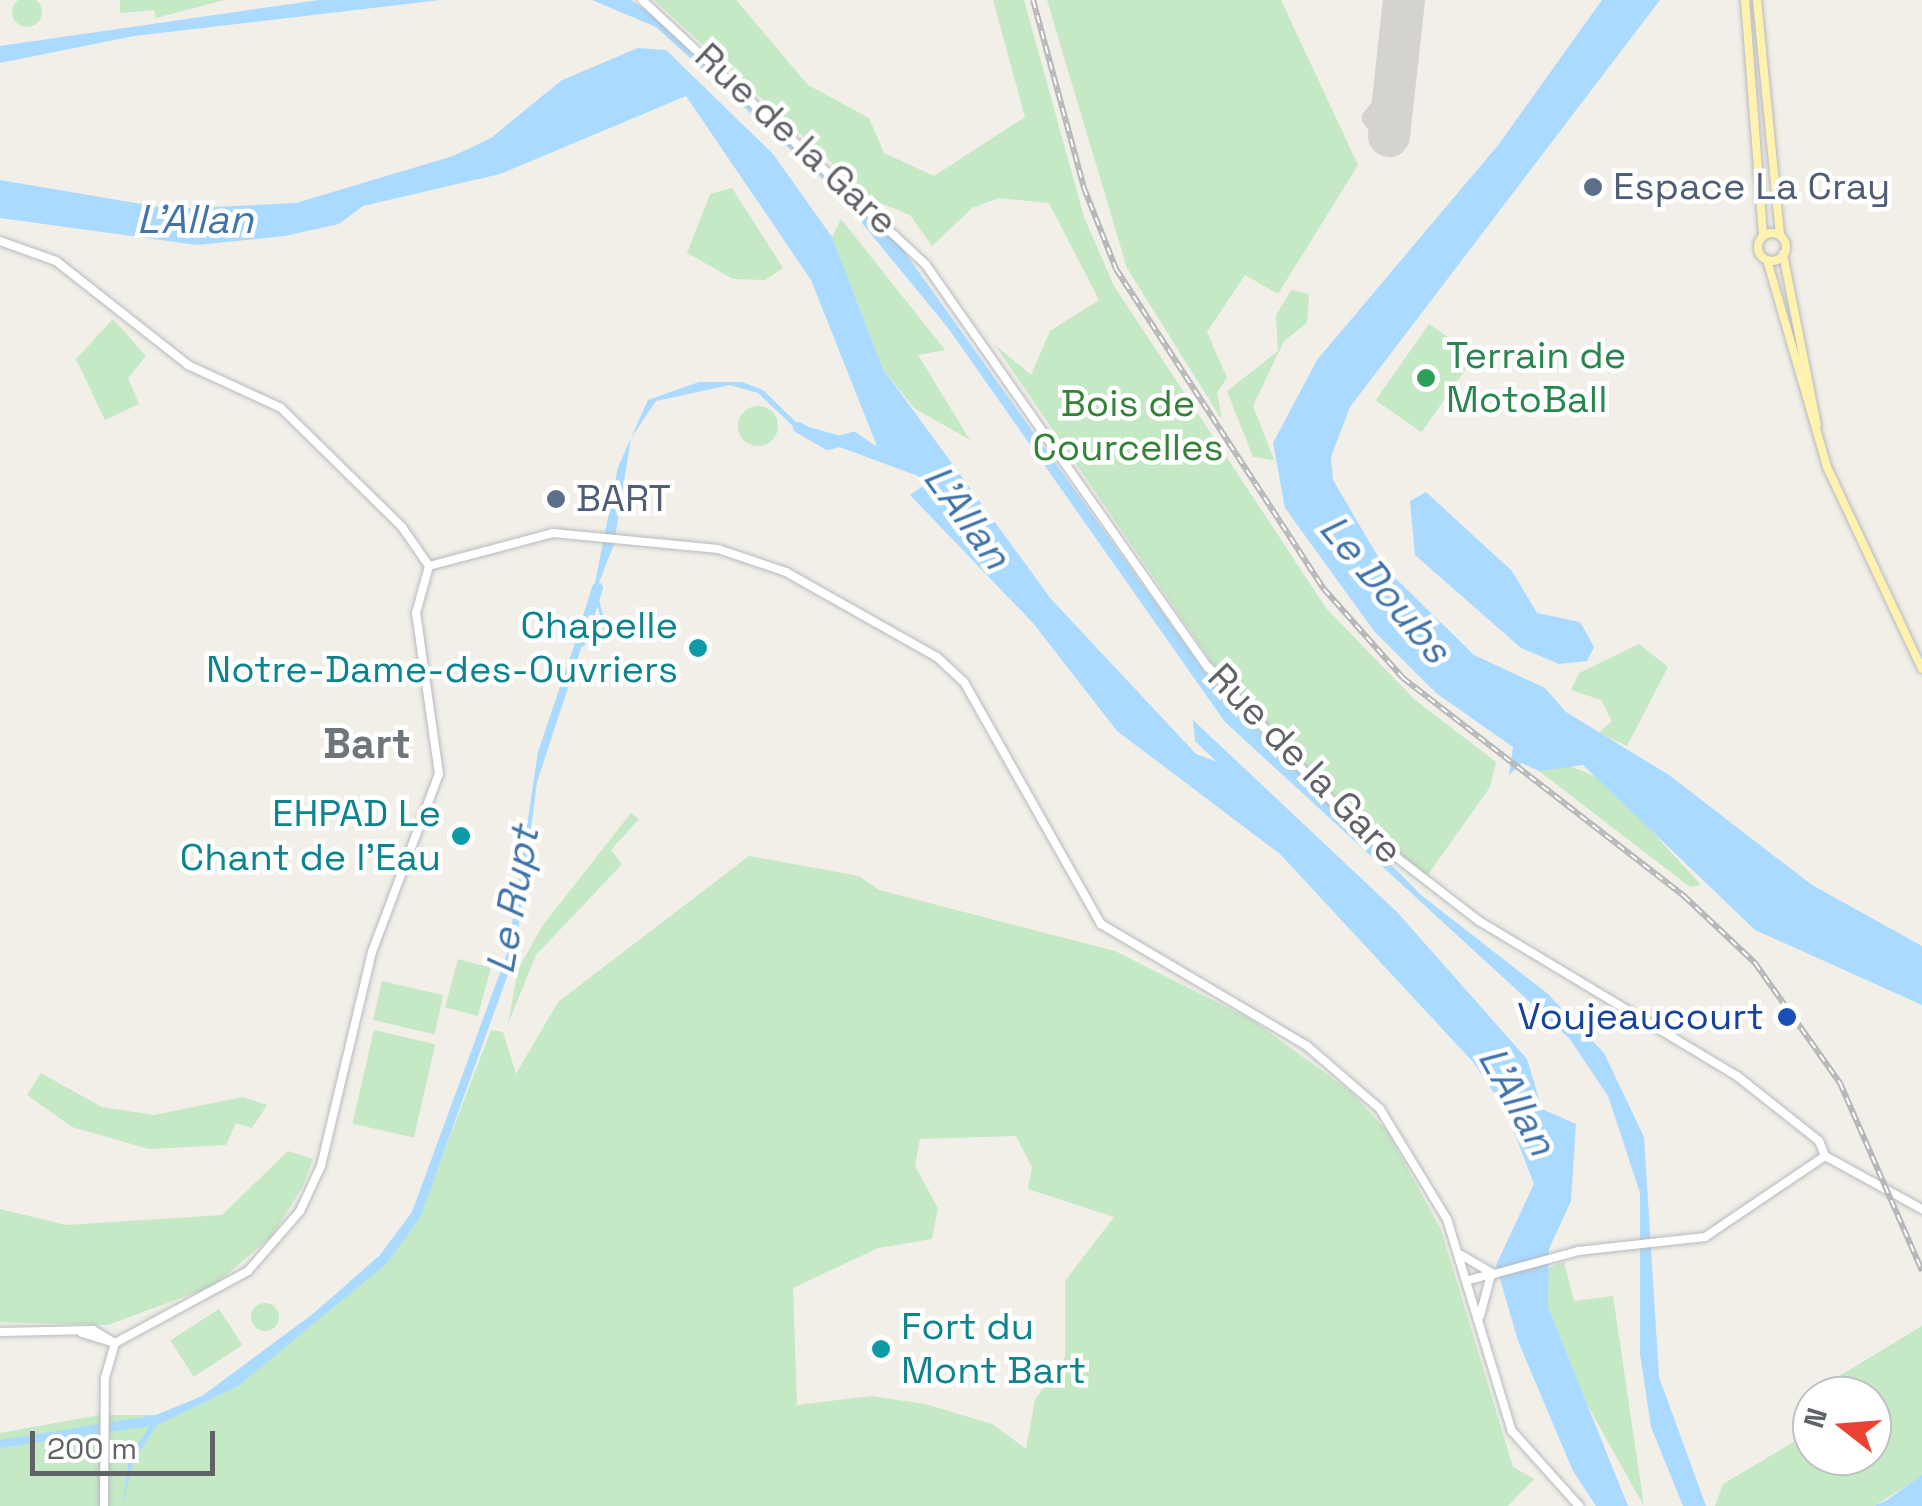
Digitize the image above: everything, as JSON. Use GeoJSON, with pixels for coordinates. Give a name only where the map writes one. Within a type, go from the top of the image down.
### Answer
{"type":"FeatureCollection","features":[{"type":"Feature","properties":{"kind":"main road","name":"Rue de la Gare"},"geometry":{"type":"LineString","coordinates":[[642,0],[926,265],[1208,667],[1350,821],[1479,921],[1737,1076],[1819,1140],[1825,1156],[1922,1210]]}},
{"type":"Feature","properties":{"kind":"main road"},"geometry":{"type":"LineString","coordinates":[[1745,0],[1768,260],[1827,466],[1906,642],[1922,668]]}},
{"type":"Feature","properties":{"kind":"main road"},"geometry":{"type":"LineString","coordinates":[[1757,0],[1780,235],[1817,425],[1906,642]]}},
{"type":"Feature","properties":{"kind":"main road"},"geometry":{"type":"LineString","coordinates":[[1763,236],[1780,235]]}},
{"type":"Feature","properties":{"kind":"main road"},"geometry":{"type":"LineString","coordinates":[[0,241],[56,262],[188,365],[281,408],[402,527],[429,566]]}},
{"type":"Feature","properties":{"kind":"main road"},"geometry":{"type":"LineString","coordinates":[[1768,260],[1783,254]]}},
{"type":"Feature","properties":{"kind":"main road"},"geometry":{"type":"LineString","coordinates":[[429,566],[552,533],[718,549],[786,572],[938,658],[964,682],[1101,924],[1295,1038],[1372,1100],[1424,1174],[1457,1250],[1482,1341],[1526,1448],[1579,1506]]}},
{"type":"Feature","properties":{"kind":"main road"},"geometry":{"type":"LineString","coordinates":[[0,1332],[78,1332],[115,1343],[268,1252],[316,1177],[372,952],[439,774],[416,613],[429,566]]}},
{"type":"Feature","properties":{"kind":"main road"},"geometry":{"type":"LineString","coordinates":[[1466,1281],[1578,1251],[1652,1245],[1722,1232],[1825,1156]]}},
{"type":"Feature","properties":{"kind":"main road"},"geometry":{"type":"LineString","coordinates":[[1457,1250],[1492,1274]]}},
{"type":"Feature","properties":{"kind":"main road"},"geometry":{"type":"LineString","coordinates":[[1482,1341],[1479,1293],[1492,1274]]}},
{"type":"Feature","properties":{"kind":"main road"},"geometry":{"type":"LineString","coordinates":[[104,1506],[106,1418],[115,1343]]}},
{"type":"Feature","properties":{"kind":"green space"},"geometry":{"type":"Polygon","coordinates":[[[27,-3],[38,1],[42,12],[38,23],[27,27],[16,23],[12,12],[16,1],[27,-3]]]}},
{"type":"Feature","properties":{"kind":"green space"},"geometry":{"type":"Polygon","coordinates":[[[120,0],[224,0],[156,18],[154,10],[120,13],[120,0]]]}},
{"type":"Feature","properties":{"kind":"green space","name":"Bois de Courcelles"},"geometry":{"type":"Polygon","coordinates":[[[654,0],[736,0],[808,85],[869,118],[884,153],[934,176],[1025,117],[993,0],[1024,0],[1084,217],[1114,286],[1326,608],[1415,700],[1496,762],[1490,787],[1427,876],[1365,829],[1228,686],[995,345],[1031,375],[1050,331],[1099,300],[1049,203],[999,198],[972,208],[932,246],[910,215],[873,200],[654,0]]]}},
{"type":"Feature","properties":{"kind":"green space"},"geometry":{"type":"Polygon","coordinates":[[[1047,0],[1281,0],[1358,165],[1278,294],[1245,275],[1207,332],[1227,378],[1217,393],[1222,420],[1127,268],[1047,0]]]}},
{"type":"Feature","properties":{"kind":"green space"},"geometry":{"type":"Polygon","coordinates":[[[732,188],[783,268],[765,280],[733,279],[687,253],[710,194],[732,188]]]}},
{"type":"Feature","properties":{"kind":"green space"},"geometry":{"type":"Polygon","coordinates":[[[841,219],[945,350],[918,355],[970,440],[914,408],[883,369],[832,237],[841,219]]]}},
{"type":"Feature","properties":{"kind":"green space"},"geometry":{"type":"Polygon","coordinates":[[[1291,290],[1309,294],[1307,323],[1284,341],[1253,406],[1274,460],[1253,457],[1227,391],[1278,351],[1276,315],[1291,290]]]}},
{"type":"Feature","properties":{"kind":"green space"},"geometry":{"type":"Polygon","coordinates":[[[113,319],[146,356],[128,378],[139,404],[105,420],[76,359],[113,319]]]}},
{"type":"Feature","properties":{"kind":"green space","name":"Terrain de MotoBall"},"geometry":{"type":"Polygon","coordinates":[[[1429,324],[1475,356],[1422,432],[1376,400],[1429,324]]]}},
{"type":"Feature","properties":{"kind":"green space"},"geometry":{"type":"Polygon","coordinates":[[[758,406],[772,412],[778,426],[772,440],[758,446],[744,440],[738,426],[744,412],[758,406]]]}},
{"type":"Feature","properties":{"kind":"green space"},"geometry":{"type":"Polygon","coordinates":[[[1639,644],[1668,667],[1627,746],[1599,733],[1612,721],[1601,700],[1571,690],[1579,673],[1639,644]]]}},
{"type":"Feature","properties":{"kind":"green space"},"geometry":{"type":"Polygon","coordinates":[[[1562,763],[1605,780],[1701,885],[1690,887],[1539,771],[1562,763]]]}},
{"type":"Feature","properties":{"kind":"green space"},"geometry":{"type":"Polygon","coordinates":[[[631,813],[639,819],[611,850],[622,864],[536,955],[508,1024],[518,969],[543,925],[631,813]]]}},
{"type":"Feature","properties":{"kind":"green space"},"geometry":{"type":"Polygon","coordinates":[[[749,856],[859,876],[879,890],[1115,951],[1252,1020],[1350,1091],[1387,1131],[1441,1230],[1513,1467],[1534,1479],[1508,1506],[0,1506],[0,1433],[99,1415],[163,1415],[236,1382],[377,1266],[420,1214],[491,1030],[503,1032],[516,1074],[558,1002],[749,856]],[[1016,1136],[920,1139],[915,1166],[938,1208],[932,1239],[878,1248],[793,1288],[797,1405],[871,1396],[925,1404],[992,1424],[1026,1449],[1035,1400],[1065,1357],[1065,1281],[1114,1217],[1028,1189],[1032,1167],[1016,1136]]]}},
{"type":"Feature","properties":{"kind":"green space"},"geometry":{"type":"Polygon","coordinates":[[[458,959],[491,968],[478,1016],[445,1007],[458,959]]]}},
{"type":"Feature","properties":{"kind":"green space"},"geometry":{"type":"Polygon","coordinates":[[[382,981],[443,995],[434,1034],[373,1020],[382,981]]]}},
{"type":"Feature","properties":{"kind":"green space"},"geometry":{"type":"Polygon","coordinates":[[[374,1030],[435,1044],[414,1138],[352,1124],[374,1030]]]}},
{"type":"Feature","properties":{"kind":"green space"},"geometry":{"type":"Polygon","coordinates":[[[41,1073],[102,1107],[154,1115],[243,1097],[267,1105],[252,1128],[236,1123],[226,1145],[149,1149],[72,1127],[27,1095],[41,1073]]]}},
{"type":"Feature","properties":{"kind":"green space"},"geometry":{"type":"Polygon","coordinates":[[[288,1151],[313,1159],[303,1186],[272,1236],[213,1286],[108,1325],[0,1322],[0,1209],[66,1225],[222,1215],[288,1151]]]}},
{"type":"Feature","properties":{"kind":"green space"},"geometry":{"type":"Polygon","coordinates":[[[1564,1262],[1574,1301],[1613,1296],[1644,1506],[1580,1392],[1548,1307],[1548,1268],[1564,1262]]]}},
{"type":"Feature","properties":{"kind":"green space"},"geometry":{"type":"Polygon","coordinates":[[[265,1303],[275,1307],[279,1317],[275,1327],[265,1331],[255,1327],[251,1317],[255,1307],[265,1303]]]}},
{"type":"Feature","properties":{"kind":"green space"},"geometry":{"type":"Polygon","coordinates":[[[219,1309],[242,1345],[194,1377],[170,1341],[219,1309]]]}},
{"type":"Feature","properties":{"kind":"green space"},"geometry":{"type":"Polygon","coordinates":[[[1922,1326],[1922,1476],[1874,1506],[1715,1506],[1723,1484],[1792,1443],[1792,1476],[1892,1476],[1892,1376],[1839,1376],[1922,1326]]]}},
{"type":"Feature","properties":{"kind":"water"},"geometry":{"type":"Polygon","coordinates":[[[319,0],[440,0],[134,36],[0,63],[0,46],[319,0]]]}},
{"type":"Feature","properties":{"kind":"water"},"geometry":{"type":"Polygon","coordinates":[[[592,0],[631,0],[655,17],[898,243],[1215,686],[1421,895],[1548,994],[1604,1053],[1644,1137],[1659,1377],[1706,1506],[1683,1506],[1651,1427],[1640,1354],[1640,1193],[1608,1096],[1569,1038],[1225,722],[948,328],[834,189],[656,27],[592,0]]]}},
{"type":"Feature","properties":{"kind":"water","name":"Le Doubs"},"geometry":{"type":"Polygon","coordinates":[[[1602,0],[1660,0],[1350,407],[1331,457],[1333,480],[1384,567],[1474,655],[1545,688],[1566,712],[1669,775],[1812,885],[1922,946],[1922,1005],[1755,930],[1583,765],[1539,771],[1522,763],[1509,775],[1513,747],[1436,693],[1374,631],[1285,508],[1273,443],[1317,360],[1499,144],[1602,0]]]}},
{"type":"Feature","properties":{"kind":"water","name":"L'Allan"},"geometry":{"type":"Polygon","coordinates":[[[638,48],[666,50],[773,154],[832,237],[883,369],[1051,599],[1196,754],[1217,762],[1195,741],[1193,720],[1397,912],[1527,1059],[1542,1109],[1576,1124],[1571,1201],[1549,1249],[1548,1307],[1628,1506],[1596,1506],[1573,1471],[1518,1341],[1496,1265],[1534,1184],[1506,1111],[1473,1062],[1280,854],[1117,731],[1033,623],[910,495],[923,486],[918,476],[799,432],[758,393],[730,385],[656,401],[631,438],[614,544],[591,603],[618,467],[648,400],[699,382],[742,382],[763,390],[798,424],[877,446],[811,280],[686,96],[500,174],[363,206],[339,224],[285,236],[197,245],[0,218],[0,180],[171,209],[296,203],[453,156],[491,138],[562,80],[638,48]]]}},
{"type":"Feature","properties":{"kind":"water"},"geometry":{"type":"Polygon","coordinates":[[[1426,492],[1512,571],[1537,613],[1580,622],[1594,647],[1587,661],[1559,664],[1521,648],[1415,555],[1410,501],[1426,492]]]}},
{"type":"Feature","properties":{"kind":"water"},"geometry":{"type":"Polygon","coordinates":[[[580,628],[582,645],[537,782],[515,955],[420,1218],[387,1263],[238,1386],[157,1425],[133,1461],[123,1506],[129,1457],[150,1426],[0,1448],[0,1440],[156,1415],[202,1396],[314,1313],[380,1255],[412,1212],[508,951],[538,752],[580,628]]]}},
{"type":"Feature","properties":{"kind":"water"},"geometry":{"type":"Polygon","coordinates":[[[1922,1475],[1922,1506],[1874,1506],[1887,1500],[1922,1475]]]}},
{"type":"Feature","properties":{"kind":"waterway","name":"Le Rupt"},"geometry":{"type":"LineString","coordinates":[[798,427],[828,444],[853,437],[877,453]]}},
{"type":"Feature","properties":{"kind":"waterway","name":"Le Rupt"},"geometry":{"type":"LineString","coordinates":[[580,641],[597,588]]}},
{"type":"Feature","properties":{"kind":"waterway"},"geometry":{"type":"LineString","coordinates":[[598,601],[606,633]]}},
{"type":"Feature","properties":{"kind":"taxiway"},"geometry":{"type":"LineString","coordinates":[[1399,0],[1402,13]]}},
{"type":"Feature","properties":{"kind":"taxiway"},"geometry":{"type":"LineString","coordinates":[[1393,105],[1394,122],[1376,125],[1371,118],[1395,86]]}},
{"type":"Feature","properties":{"kind":"runway"},"geometry":{"type":"LineString","coordinates":[[1389,136],[1404,0]]}},
{"type":"Feature","properties":{"kind":"railway"},"geometry":{"type":"LineString","coordinates":[[1033,0],[1084,188],[1116,269],[1324,589],[1403,678],[1684,896],[1755,963],[1840,1083],[1922,1271]]}},
{"type":"Feature","properties":{"kind":"place","name":"Espace La Cray"},"geometry":{"type":"Point","coordinates":[1593,187]}},
{"type":"Feature","properties":{"kind":"place","name":"Terrain de MotoBall"},"geometry":{"type":"Point","coordinates":[1426,378]}},
{"type":"Feature","properties":{"kind":"place","name":"BART"},"geometry":{"type":"Point","coordinates":[556,499]}},
{"type":"Feature","properties":{"kind":"place","name":"Chapelle Notre-Dame-des-Ouvriers"},"geometry":{"type":"Point","coordinates":[698,648]}},
{"type":"Feature","properties":{"kind":"place","name":"EHPAD Le Chant de l'Eau"},"geometry":{"type":"Point","coordinates":[461,836]}},
{"type":"Feature","properties":{"kind":"place","name":"Voujeaucourt"},"geometry":{"type":"Point","coordinates":[1787,1017]}},
{"type":"Feature","properties":{"kind":"place","name":"Fort du Mont Bart"},"geometry":{"type":"Point","coordinates":[881,1349]}},
{"type":"Feature","properties":{"kind":"district","name":"Bart"},"geometry":{"type":"Point","coordinates":[367,744]}}]}
